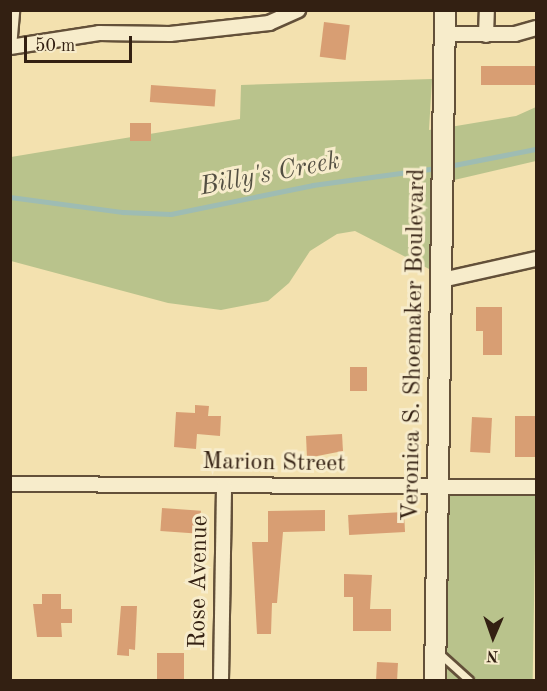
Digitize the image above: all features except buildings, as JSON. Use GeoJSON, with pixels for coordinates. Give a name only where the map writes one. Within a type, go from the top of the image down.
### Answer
{"type":"FeatureCollection","features":[{"type":"Feature","properties":{"kind":"street"},"geometry":{"type":"LineString","coordinates":[[11,47],[99,33],[170,34],[269,23],[298,10]]}},
{"type":"Feature","properties":{"kind":"street","name":"Veronica S. Shoemaker Boulevard"},"geometry":{"type":"LineString","coordinates":[[435,681],[445,10]]}},
{"type":"Feature","properties":{"kind":"street"},"geometry":{"type":"LineString","coordinates":[[486,34],[487,10]]}},
{"type":"Feature","properties":{"kind":"street"},"geometry":{"type":"LineString","coordinates":[[445,34],[515,34],[537,28]]}},
{"type":"Feature","properties":{"kind":"street"},"geometry":{"type":"LineString","coordinates":[[442,280],[537,259]]}},
{"type":"Feature","properties":{"kind":"street","name":"Marion Street"},"geometry":{"type":"LineString","coordinates":[[10,484],[537,487]]}},
{"type":"Feature","properties":{"kind":"street","name":"Rose Avenue"},"geometry":{"type":"LineString","coordinates":[[221,681],[224,485]]}},
{"type":"Feature","properties":{"kind":"lane"},"geometry":{"type":"LineString","coordinates":[[11,47],[15,10]]}},
{"type":"Feature","properties":{"kind":"lane"},"geometry":{"type":"LineString","coordinates":[[435,651],[469,681]]}},
{"type":"Feature","properties":{"kind":"green space"},"geometry":{"type":"Polygon","coordinates":[[[432,79],[429,130],[435,129],[433,271],[355,231],[337,234],[310,251],[289,283],[268,301],[221,310],[168,303],[11,261],[11,157],[240,119],[241,85],[432,79]]]}},
{"type":"Feature","properties":{"kind":"green space"},"geometry":{"type":"Polygon","coordinates":[[[536,107],[536,161],[450,181],[450,127],[516,116],[536,107]]]}},
{"type":"Feature","properties":{"kind":"green space"},"geometry":{"type":"Polygon","coordinates":[[[446,488],[536,490],[533,680],[443,680],[446,488]]]}},
{"type":"Feature","properties":{"kind":"waterway","name":"Billy's Creek"},"geometry":{"type":"LineString","coordinates":[[449,166],[536,149]]}},
{"type":"Feature","properties":{"kind":"waterway","name":"Billy's Creek"},"geometry":{"type":"LineString","coordinates":[[10,197],[123,212],[171,214],[313,185],[437,168]]}}]}
